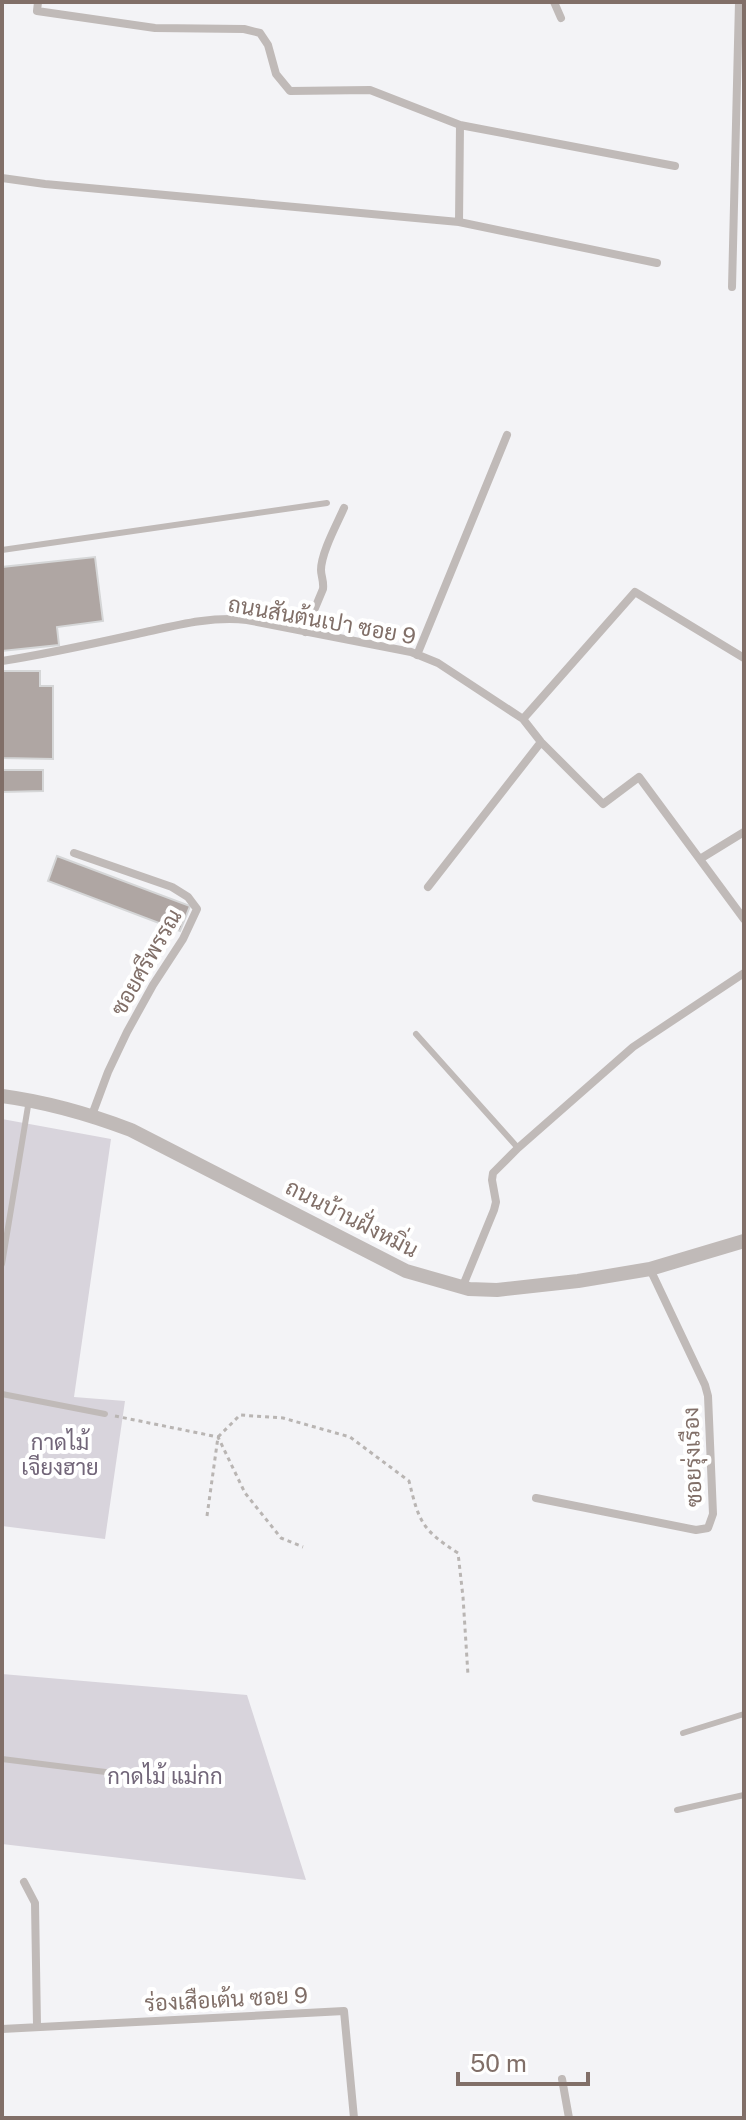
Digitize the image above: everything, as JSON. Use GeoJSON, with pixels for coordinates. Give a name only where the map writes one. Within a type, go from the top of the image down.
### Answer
{"type":"FeatureCollection","features":[{"type":"Feature","properties":{"kind":"street"},"geometry":{"type":"LineString","coordinates":[[38,2],[37,11],[155,28],[244,29],[260,33],[268,45],[276,74],[290,91],[370,90],[460,125],[675,166]]}},
{"type":"Feature","properties":{"kind":"street"},"geometry":{"type":"LineString","coordinates":[[554,2],[561,18]]}},
{"type":"Feature","properties":{"kind":"street"},"geometry":{"type":"LineString","coordinates":[[732,287],[739,2]]}},
{"type":"Feature","properties":{"kind":"street"},"geometry":{"type":"LineString","coordinates":[[459,222],[460,125]]}},
{"type":"Feature","properties":{"kind":"street"},"geometry":{"type":"LineString","coordinates":[[2,178],[459,222],[657,263]]}},
{"type":"Feature","properties":{"kind":"street"},"geometry":{"type":"LineString","coordinates":[[417,655],[507,435]]}},
{"type":"Feature","properties":{"kind":"street"},"geometry":{"type":"LineString","coordinates":[[305,632],[323,589],[320,572],[322,560],[344,508]]}},
{"type":"Feature","properties":{"kind":"street"},"geometry":{"type":"LineString","coordinates":[[523,719],[635,592],[744,658]]}},
{"type":"Feature","properties":{"kind":"street","name":"ถนนสันต้นเปา ซอย 9"},"geometry":{"type":"LineString","coordinates":[[2,661],[216,619],[247,620],[417,655],[438,663],[523,719],[541,742],[603,804],[639,777],[744,919]]}},
{"type":"Feature","properties":{"kind":"street"},"geometry":{"type":"LineString","coordinates":[[428,887],[541,742]]}},
{"type":"Feature","properties":{"kind":"street"},"geometry":{"type":"LineString","coordinates":[[700,859],[744,832]]}},
{"type":"Feature","properties":{"kind":"street","name":"ซอยศรีพรรณ"},"geometry":{"type":"LineString","coordinates":[[74,853],[172,887],[188,897],[197,909],[183,939],[127,1032],[92,1115]]}},
{"type":"Feature","properties":{"kind":"street"},"geometry":{"type":"LineString","coordinates":[[462,1288],[494,1210],[493,1173],[633,1047],[744,973]]}},
{"type":"Feature","properties":{"kind":"street","name":"ถนนบ้านฝั่งหมิ่น"},"geometry":{"type":"LineString","coordinates":[[2,1096],[92,1115],[131,1130],[406,1271],[462,1288],[497,1290],[578,1281],[650,1269],[744,1241]]}},
{"type":"Feature","properties":{"kind":"street","name":"ซอยรุ่งเรือง"},"geometry":{"type":"LineString","coordinates":[[536,1498],[696,1530],[708,1528],[711,1523],[708,1396],[650,1269]]}},
{"type":"Feature","properties":{"kind":"street"},"geometry":{"type":"LineString","coordinates":[[24,1882],[35,1903],[37,2026]]}},
{"type":"Feature","properties":{"kind":"street","name":"ร่องเสือเต้น ซอย 9"},"geometry":{"type":"LineString","coordinates":[[2,2029],[344,2011],[354,2118]]}},
{"type":"Feature","properties":{"kind":"street"},"geometry":{"type":"LineString","coordinates":[[562,2079],[569,2118]]}},
{"type":"Feature","properties":{"kind":"lane"},"geometry":{"type":"LineString","coordinates":[[2,550],[327,503]]}},
{"type":"Feature","properties":{"kind":"lane"},"geometry":{"type":"LineString","coordinates":[[416,1034],[518,1148]]}},
{"type":"Feature","properties":{"kind":"lane"},"geometry":{"type":"LineString","coordinates":[[2,1264],[29,1100]]}},
{"type":"Feature","properties":{"kind":"lane"},"geometry":{"type":"LineString","coordinates":[[2,1394],[105,1414]]}},
{"type":"Feature","properties":{"kind":"lane"},"geometry":{"type":"LineString","coordinates":[[683,1733],[744,1714]]}},
{"type":"Feature","properties":{"kind":"lane"},"geometry":{"type":"LineString","coordinates":[[2,1759],[185,1782]]}},
{"type":"Feature","properties":{"kind":"lane"},"geometry":{"type":"LineString","coordinates":[[677,1810],[744,1795]]}},
{"type":"Feature","properties":{"kind":"path"},"geometry":{"type":"LineString","coordinates":[[105,1414],[218,1437]]}},
{"type":"Feature","properties":{"kind":"path"},"geometry":{"type":"LineString","coordinates":[[207,1516],[218,1437],[240,1415],[283,1418],[350,1437],[409,1481],[418,1516],[432,1537],[458,1553],[468,1675]]}},
{"type":"Feature","properties":{"kind":"path"},"geometry":{"type":"LineString","coordinates":[[218,1437],[245,1493],[281,1538],[303,1547]]}},
{"type":"Feature","properties":{"kind":"green space","name":"กาดไม้ เจียงฮาย"},"geometry":{"type":"Polygon","coordinates":[[[2,1119],[111,1139],[74,1397],[125,1401],[105,1539],[2,1526],[2,1119]]]}},
{"type":"Feature","properties":{"kind":"green space","name":"กาดไม้ แม่กก"},"geometry":{"type":"Polygon","coordinates":[[[2,1674],[247,1695],[306,1880],[2,1844],[2,1674]]]}},
{"type":"Feature","properties":{"kind":"building"},"geometry":{"type":"Polygon","coordinates":[[[95,557],[103,621],[57,627],[59,645],[2,651],[2,567],[95,557]]]}},
{"type":"Feature","properties":{"kind":"building"},"geometry":{"type":"Polygon","coordinates":[[[2,671],[40,671],[40,686],[53,686],[53,759],[2,758],[2,671]]]}},
{"type":"Feature","properties":{"kind":"building"},"geometry":{"type":"Polygon","coordinates":[[[2,770],[43,770],[43,791],[2,792],[2,770]]]}},
{"type":"Feature","properties":{"kind":"building"},"geometry":{"type":"Polygon","coordinates":[[[57,856],[190,906],[180,931],[48,881],[57,856]]]}}]}
